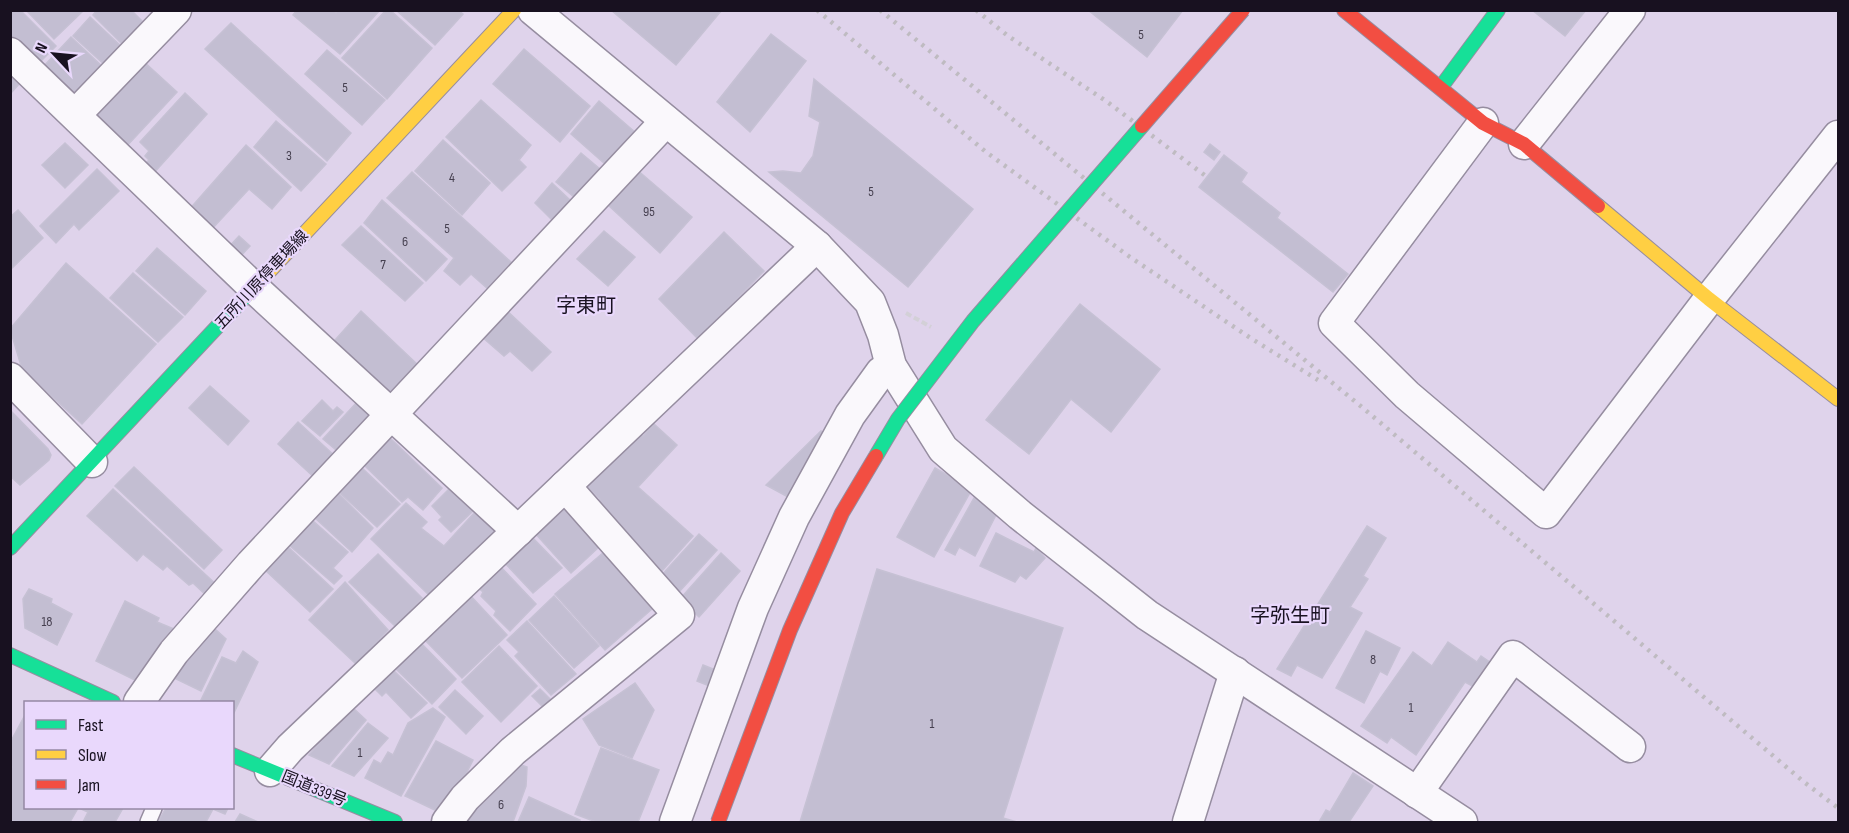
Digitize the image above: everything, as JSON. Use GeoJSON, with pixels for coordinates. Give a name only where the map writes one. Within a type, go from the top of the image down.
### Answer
{"type":"FeatureCollection","features":[{"type":"Feature","properties":{"kind":"main road","name":"五所川原停車場線"},"geometry":{"type":"LineString","coordinates":[[10,548],[514,10]]}},
{"type":"Feature","properties":{"kind":"main road"},"geometry":{"type":"LineString","coordinates":[[718,822],[790,630],[842,513],[898,420],[973,321],[1243,10]]}},
{"type":"Feature","properties":{"kind":"main road"},"geometry":{"type":"LineString","coordinates":[[1344,10],[1483,123],[1524,144],[1708,299],[1839,399]]}},
{"type":"Feature","properties":{"kind":"main road"},"geometry":{"type":"LineString","coordinates":[[1441,87],[1498,10]]}},
{"type":"Feature","properties":{"kind":"main road"},"geometry":{"type":"LineString","coordinates":[[10,655],[111,701]]}},
{"type":"Feature","properties":{"kind":"main road","name":"国道339号"},"geometry":{"type":"LineString","coordinates":[[234,757],[395,822]]}},
{"type":"Feature","properties":{"kind":"street"},"geometry":{"type":"LineString","coordinates":[[75,115],[176,10]]}},
{"type":"Feature","properties":{"kind":"street"},"geometry":{"type":"LineString","coordinates":[[533,10],[817,246],[870,302],[883,335],[891,366],[943,449],[1020,515],[1147,615],[1462,822]]}},
{"type":"Feature","properties":{"kind":"street"},"geometry":{"type":"LineString","coordinates":[[1524,144],[1630,10]]}},
{"type":"Feature","properties":{"kind":"street"},"geometry":{"type":"LineString","coordinates":[[10,53],[254,288],[518,531]]}},
{"type":"Feature","properties":{"kind":"street"},"geometry":{"type":"LineString","coordinates":[[140,701],[181,643],[251,564],[666,121]]}},
{"type":"Feature","properties":{"kind":"street"},"geometry":{"type":"LineString","coordinates":[[1483,123],[1334,323],[1407,395],[1546,513],[1708,299],[1839,136]]}},
{"type":"Feature","properties":{"kind":"street"},"geometry":{"type":"LineString","coordinates":[[270,771],[290,748],[817,246]]}},
{"type":"Feature","properties":{"kind":"street"},"geometry":{"type":"LineString","coordinates":[[675,822],[753,608],[794,517],[850,415],[881,372],[891,366]]}},
{"type":"Feature","properties":{"kind":"street"},"geometry":{"type":"LineString","coordinates":[[10,378],[92,462]]}},
{"type":"Feature","properties":{"kind":"street"},"geometry":{"type":"LineString","coordinates":[[447,822],[465,798],[513,751],[679,615],[564,486]]}},
{"type":"Feature","properties":{"kind":"street"},"geometry":{"type":"LineString","coordinates":[[1418,793],[1513,656],[1630,747]]}},
{"type":"Feature","properties":{"kind":"street"},"geometry":{"type":"LineString","coordinates":[[1188,822],[1235,672]]}},
{"type":"Feature","properties":{"kind":"path"},"geometry":{"type":"LineString","coordinates":[[900,310],[941,332]]}},
{"type":"Feature","properties":{"kind":"building"},"geometry":{"type":"Polygon","coordinates":[[[13,10],[20,10],[56,46],[36,66],[10,41],[10,13],[13,10]]]}},
{"type":"Feature","properties":{"kind":"building"},"geometry":{"type":"Polygon","coordinates":[[[26,10],[84,10],[54,39],[26,10]]]}},
{"type":"Feature","properties":{"kind":"building"},"geometry":{"type":"Polygon","coordinates":[[[97,10],[131,10],[147,26],[126,48],[93,15],[97,10]]]}},
{"type":"Feature","properties":{"kind":"building"},"geometry":{"type":"Polygon","coordinates":[[[297,10],[334,10],[336,13],[338,10],[380,10],[340,54],[293,15],[297,10]]]}},
{"type":"Feature","properties":{"kind":"building"},"geometry":{"type":"Polygon","coordinates":[[[386,10],[390,10],[432,48],[387,99],[342,58],[386,10]]]}},
{"type":"Feature","properties":{"kind":"building"},"geometry":{"type":"Polygon","coordinates":[[[396,10],[458,10],[463,14],[435,45],[396,10]]]}},
{"type":"Feature","properties":{"kind":"building"},"geometry":{"type":"Polygon","coordinates":[[[611,10],[720,10],[721,11],[676,65],[611,10]]]}},
{"type":"Feature","properties":{"kind":"building"},"geometry":{"type":"Polygon","coordinates":[[[1088,10],[1183,10],[1147,57],[1088,10]]]}},
{"type":"Feature","properties":{"kind":"building"},"geometry":{"type":"Polygon","coordinates":[[[1532,10],[1586,10],[1565,36],[1532,10]]]}},
{"type":"Feature","properties":{"kind":"building"},"geometry":{"type":"Polygon","coordinates":[[[90,17],[124,49],[107,67],[73,36],[90,17]]]}},
{"type":"Feature","properties":{"kind":"building"},"geometry":{"type":"Polygon","coordinates":[[[231,23],[351,133],[327,161],[205,49],[231,23]]]}},
{"type":"Feature","properties":{"kind":"building"},"geometry":{"type":"Polygon","coordinates":[[[771,34],[806,61],[750,132],[717,102],[771,34]]]}},
{"type":"Feature","properties":{"kind":"building"},"geometry":{"type":"Polygon","coordinates":[[[71,37],[105,69],[77,99],[43,67],[71,37]]]}},
{"type":"Feature","properties":{"kind":"building"},"geometry":{"type":"Polygon","coordinates":[[[524,49],[590,106],[560,142],[493,84],[524,49]]]}},
{"type":"Feature","properties":{"kind":"building"},"geometry":{"type":"Polygon","coordinates":[[[327,50],[385,100],[362,125],[305,74],[327,50]]]}},
{"type":"Feature","properties":{"kind":"building"},"geometry":{"type":"Polygon","coordinates":[[[142,60],[177,92],[124,149],[90,117],[142,60]]]}},
{"type":"Feature","properties":{"kind":"building"},"geometry":{"type":"Polygon","coordinates":[[[10,74],[20,83],[10,94],[10,74]]]}},
{"type":"Feature","properties":{"kind":"building"},"geometry":{"type":"Polygon","coordinates":[[[814,79],[973,209],[908,287],[769,172],[801,173],[813,156],[820,122],[809,116],[814,79]]]}},
{"type":"Feature","properties":{"kind":"building"},"geometry":{"type":"Polygon","coordinates":[[[185,93],[207,114],[152,175],[142,167],[149,160],[145,156],[149,151],[140,142],[185,93]]]}},
{"type":"Feature","properties":{"kind":"building"},"geometry":{"type":"Polygon","coordinates":[[[481,100],[531,145],[519,160],[526,167],[502,191],[446,137],[481,100]]]}},
{"type":"Feature","properties":{"kind":"building"},"geometry":{"type":"Polygon","coordinates":[[[599,101],[636,133],[605,164],[571,134],[599,101]]]}},
{"type":"Feature","properties":{"kind":"building"},"geometry":{"type":"Polygon","coordinates":[[[276,121],[326,164],[301,191],[254,147],[276,121]]]}},
{"type":"Feature","properties":{"kind":"building"},"geometry":{"type":"Polygon","coordinates":[[[443,140],[490,183],[462,215],[415,171],[443,140]]]}},
{"type":"Feature","properties":{"kind":"building"},"geometry":{"type":"Polygon","coordinates":[[[65,143],[88,165],[65,188],[42,165],[65,143]]]}},
{"type":"Feature","properties":{"kind":"building"},"geometry":{"type":"Polygon","coordinates":[[[1210,144],[1220,152],[1214,160],[1204,152],[1210,144]]]}},
{"type":"Feature","properties":{"kind":"building"},"geometry":{"type":"Polygon","coordinates":[[[246,145],[291,187],[272,209],[249,189],[211,230],[188,211],[246,145]]]}},
{"type":"Feature","properties":{"kind":"building"},"geometry":{"type":"Polygon","coordinates":[[[581,153],[600,169],[574,197],[556,182],[581,153]]]}},
{"type":"Feature","properties":{"kind":"building"},"geometry":{"type":"Polygon","coordinates":[[[1224,155],[1247,173],[1241,182],[1280,213],[1277,218],[1348,274],[1333,292],[1199,187],[1224,155]]]}},
{"type":"Feature","properties":{"kind":"building"},"geometry":{"type":"Polygon","coordinates":[[[97,169],[119,191],[79,230],[74,224],[56,243],[40,226],[97,169]]]}},
{"type":"Feature","properties":{"kind":"building"},"geometry":{"type":"Polygon","coordinates":[[[636,169],[692,217],[660,253],[608,205],[636,169]]]}},
{"type":"Feature","properties":{"kind":"building"},"geometry":{"type":"Polygon","coordinates":[[[412,172],[512,263],[488,289],[471,274],[460,285],[444,271],[454,258],[387,198],[412,172]]]}},
{"type":"Feature","properties":{"kind":"building"},"geometry":{"type":"Polygon","coordinates":[[[552,183],[570,200],[552,220],[535,203],[552,183]]]}},
{"type":"Feature","properties":{"kind":"building"},"geometry":{"type":"Polygon","coordinates":[[[382,200],[447,259],[426,281],[364,223],[382,200]]]}},
{"type":"Feature","properties":{"kind":"building"},"geometry":{"type":"Polygon","coordinates":[[[18,210],[43,238],[10,270],[10,217],[18,210]]]}},
{"type":"Feature","properties":{"kind":"building"},"geometry":{"type":"Polygon","coordinates":[[[361,226],[423,283],[405,301],[342,245],[361,226]]]}},
{"type":"Feature","properties":{"kind":"building"},"geometry":{"type":"Polygon","coordinates":[[[604,231],[635,257],[608,286],[577,259],[604,231]]]}},
{"type":"Feature","properties":{"kind":"building"},"geometry":{"type":"Polygon","coordinates":[[[724,232],[764,271],[698,339],[659,299],[724,232]]]}},
{"type":"Feature","properties":{"kind":"building"},"geometry":{"type":"Polygon","coordinates":[[[239,236],[250,246],[237,260],[226,250],[239,236]]]}},
{"type":"Feature","properties":{"kind":"building"},"geometry":{"type":"Polygon","coordinates":[[[157,248],[206,291],[185,315],[136,271],[157,248]]]}},
{"type":"Feature","properties":{"kind":"building"},"geometry":{"type":"Polygon","coordinates":[[[66,263],[156,344],[82,424],[22,369],[10,329],[66,263]]]}},
{"type":"Feature","properties":{"kind":"building"},"geometry":{"type":"Polygon","coordinates":[[[133,273],[183,317],[158,342],[110,298],[133,273]]]}},
{"type":"Feature","properties":{"kind":"building"},"geometry":{"type":"Polygon","coordinates":[[[1080,304],[1160,369],[1111,432],[1071,399],[1029,454],[986,420],[1080,304]]]}},
{"type":"Feature","properties":{"kind":"building"},"geometry":{"type":"Polygon","coordinates":[[[506,310],[551,352],[532,371],[510,351],[504,356],[482,337],[506,310]]]}},
{"type":"Feature","properties":{"kind":"building"},"geometry":{"type":"Polygon","coordinates":[[[361,311],[418,365],[386,402],[328,348],[361,311]]]}},
{"type":"Feature","properties":{"kind":"building"},"geometry":{"type":"Polygon","coordinates":[[[210,386],[249,421],[228,445],[189,408],[210,386]]]}},
{"type":"Feature","properties":{"kind":"building"},"geometry":{"type":"Polygon","coordinates":[[[322,400],[333,411],[337,407],[343,412],[320,436],[302,421],[322,400]]]}},
{"type":"Feature","properties":{"kind":"building"},"geometry":{"type":"Polygon","coordinates":[[[358,401],[375,417],[342,455],[323,439],[358,401]]]}},
{"type":"Feature","properties":{"kind":"building"},"geometry":{"type":"Polygon","coordinates":[[[10,410],[48,449],[51,455],[49,460],[20,485],[10,476],[10,410]]]}},
{"type":"Feature","properties":{"kind":"building"},"geometry":{"type":"Polygon","coordinates":[[[298,422],[337,458],[317,480],[278,444],[298,422]]]}},
{"type":"Feature","properties":{"kind":"building"},"geometry":{"type":"Polygon","coordinates":[[[654,424],[677,445],[638,487],[693,536],[662,571],[614,527],[596,505],[600,499],[586,486],[638,433],[643,436],[654,424]]]}},
{"type":"Feature","properties":{"kind":"building"},"geometry":{"type":"Polygon","coordinates":[[[821,431],[827,434],[788,497],[766,485],[821,431]]]}},
{"type":"Feature","properties":{"kind":"building"},"geometry":{"type":"Polygon","coordinates":[[[390,438],[442,488],[423,510],[408,497],[402,502],[364,465],[390,438]]]}},
{"type":"Feature","properties":{"kind":"building"},"geometry":{"type":"Polygon","coordinates":[[[134,467],[222,550],[204,569],[115,486],[134,467]]]}},
{"type":"Feature","properties":{"kind":"building"},"geometry":{"type":"Polygon","coordinates":[[[362,468],[400,504],[377,527],[339,492],[362,468]]]}},
{"type":"Feature","properties":{"kind":"building"},"geometry":{"type":"Polygon","coordinates":[[[935,468],[972,489],[934,557],[897,537],[935,468]]]}},
{"type":"Feature","properties":{"kind":"building"},"geometry":{"type":"Polygon","coordinates":[[[450,488],[473,511],[451,532],[439,520],[442,517],[432,506],[450,488]]]}},
{"type":"Feature","properties":{"kind":"building"},"geometry":{"type":"Polygon","coordinates":[[[113,489],[220,588],[210,599],[193,583],[189,585],[167,566],[163,570],[143,554],[137,561],[87,516],[113,489]]]}},
{"type":"Feature","properties":{"kind":"building"},"geometry":{"type":"Polygon","coordinates":[[[338,493],[373,528],[352,552],[314,517],[338,493]]]}},
{"type":"Feature","properties":{"kind":"building"},"geometry":{"type":"Polygon","coordinates":[[[974,498],[998,511],[975,556],[959,547],[955,555],[945,550],[974,498]]]}},
{"type":"Feature","properties":{"kind":"building"},"geometry":{"type":"Polygon","coordinates":[[[406,503],[427,522],[421,528],[444,546],[475,512],[497,531],[430,596],[371,539],[406,503]]]}},
{"type":"Feature","properties":{"kind":"building"},"geometry":{"type":"Polygon","coordinates":[[[562,506],[600,546],[571,573],[534,532],[562,506]]]}},
{"type":"Feature","properties":{"kind":"building"},"geometry":{"type":"Polygon","coordinates":[[[312,520],[348,552],[333,568],[342,576],[334,584],[289,545],[312,520]]]}},
{"type":"Feature","properties":{"kind":"building"},"geometry":{"type":"Polygon","coordinates":[[[1367,526],[1386,538],[1363,576],[1368,579],[1350,607],[1362,613],[1322,678],[1297,665],[1291,676],[1277,669],[1367,526]]]}},
{"type":"Feature","properties":{"kind":"building"},"geometry":{"type":"Polygon","coordinates":[[[996,533],[1034,552],[1036,548],[1045,558],[1026,579],[1020,575],[1015,582],[980,566],[996,533]]]}},
{"type":"Feature","properties":{"kind":"building"},"geometry":{"type":"Polygon","coordinates":[[[699,534],[717,550],[679,592],[660,577],[699,534]]]}},
{"type":"Feature","properties":{"kind":"building"},"geometry":{"type":"Polygon","coordinates":[[[531,536],[562,568],[533,593],[503,561],[531,536]]]}},
{"type":"Feature","properties":{"kind":"building"},"geometry":{"type":"Polygon","coordinates":[[[287,546],[333,589],[310,612],[265,570],[287,546]]]}},
{"type":"Feature","properties":{"kind":"building"},"geometry":{"type":"Polygon","coordinates":[[[604,552],[652,609],[605,650],[555,594],[604,552]]]}},
{"type":"Feature","properties":{"kind":"building"},"geometry":{"type":"Polygon","coordinates":[[[721,553],[740,571],[699,617],[680,599],[721,553]]]}},
{"type":"Feature","properties":{"kind":"building"},"geometry":{"type":"Polygon","coordinates":[[[378,554],[422,598],[396,627],[349,582],[378,554]]]}},
{"type":"Feature","properties":{"kind":"building"},"geometry":{"type":"Polygon","coordinates":[[[497,563],[536,604],[510,631],[494,615],[496,611],[481,596],[483,592],[475,585],[497,563]]]}},
{"type":"Feature","properties":{"kind":"building"},"geometry":{"type":"Polygon","coordinates":[[[877,569],[1063,628],[1003,818],[1017,822],[800,822],[877,569]]]}},
{"type":"Feature","properties":{"kind":"building"},"geometry":{"type":"Polygon","coordinates":[[[345,582],[388,630],[356,664],[309,620],[345,582]]]}},
{"type":"Feature","properties":{"kind":"building"},"geometry":{"type":"Polygon","coordinates":[[[29,589],[52,599],[51,603],[72,614],[57,645],[25,628],[23,599],[29,589]]]}},
{"type":"Feature","properties":{"kind":"building"},"geometry":{"type":"Polygon","coordinates":[[[468,593],[507,635],[462,678],[422,637],[468,593]]]}},
{"type":"Feature","properties":{"kind":"building"},"geometry":{"type":"Polygon","coordinates":[[[554,596],[599,646],[574,668],[529,620],[554,596]]]}},
{"type":"Feature","properties":{"kind":"building"},"geometry":{"type":"Polygon","coordinates":[[[125,601],[159,618],[157,622],[179,631],[143,684],[96,661],[125,601]]]}},
{"type":"Feature","properties":{"kind":"building"},"geometry":{"type":"Polygon","coordinates":[[[527,621],[576,674],[551,695],[515,656],[519,652],[507,640],[527,621]]]}},
{"type":"Feature","properties":{"kind":"building"},"geometry":{"type":"Polygon","coordinates":[[[215,629],[226,639],[201,691],[174,678],[188,653],[215,629]]]}},
{"type":"Feature","properties":{"kind":"building"},"geometry":{"type":"Polygon","coordinates":[[[1366,631],[1400,648],[1387,675],[1380,671],[1364,703],[1336,688],[1366,631]]]}},
{"type":"Feature","properties":{"kind":"building"},"geometry":{"type":"Polygon","coordinates":[[[419,641],[456,679],[432,704],[393,666],[419,641]]]}},
{"type":"Feature","properties":{"kind":"building"},"geometry":{"type":"Polygon","coordinates":[[[1448,642],[1477,662],[1481,656],[1494,665],[1478,689],[1465,682],[1416,755],[1391,737],[1387,743],[1361,726],[1413,652],[1432,666],[1448,642]]]}},
{"type":"Feature","properties":{"kind":"building"},"geometry":{"type":"Polygon","coordinates":[[[499,646],[537,686],[501,722],[462,682],[499,646]]]}},
{"type":"Feature","properties":{"kind":"building"},"geometry":{"type":"Polygon","coordinates":[[[243,651],[258,662],[234,713],[234,701],[200,701],[222,657],[236,663],[243,651]]]}},
{"type":"Feature","properties":{"kind":"building"},"geometry":{"type":"Polygon","coordinates":[[[703,665],[718,671],[712,687],[697,681],[703,665]]]}},
{"type":"Feature","properties":{"kind":"building"},"geometry":{"type":"Polygon","coordinates":[[[391,668],[427,703],[411,718],[386,692],[382,696],[372,686],[391,668]]]}},
{"type":"Feature","properties":{"kind":"building"},"geometry":{"type":"Polygon","coordinates":[[[635,683],[654,710],[632,758],[599,745],[583,719],[635,683]]]}},
{"type":"Feature","properties":{"kind":"building"},"geometry":{"type":"Polygon","coordinates":[[[540,689],[554,703],[546,710],[532,696],[540,689]]]}},
{"type":"Feature","properties":{"kind":"building"},"geometry":{"type":"Polygon","coordinates":[[[455,690],[483,716],[466,734],[439,707],[455,690]]]}},
{"type":"Feature","properties":{"kind":"building"},"geometry":{"type":"Polygon","coordinates":[[[352,707],[366,720],[329,764],[309,755],[352,707]]]}},
{"type":"Feature","properties":{"kind":"building"},"geometry":{"type":"Polygon","coordinates":[[[433,708],[445,717],[401,796],[365,778],[374,760],[381,764],[388,752],[393,755],[408,723],[433,708]]]}},
{"type":"Feature","properties":{"kind":"building"},"geometry":{"type":"Polygon","coordinates":[[[24,717],[24,809],[77,809],[70,822],[15,822],[10,820],[10,771],[12,767],[10,767],[10,743],[24,717]]]}},
{"type":"Feature","properties":{"kind":"building"},"geometry":{"type":"Polygon","coordinates":[[[368,723],[388,738],[354,776],[332,766],[368,723]]]}},
{"type":"Feature","properties":{"kind":"building"},"geometry":{"type":"Polygon","coordinates":[[[436,741],[473,760],[462,782],[435,810],[405,796],[436,741]]]}},
{"type":"Feature","properties":{"kind":"building"},"geometry":{"type":"Polygon","coordinates":[[[601,748],[659,770],[638,822],[596,822],[575,814],[601,748]]]}},
{"type":"Feature","properties":{"kind":"building"},"geometry":{"type":"Polygon","coordinates":[[[521,765],[527,767],[526,786],[513,822],[464,822],[521,765]]]}},
{"type":"Feature","properties":{"kind":"building"},"geometry":{"type":"Polygon","coordinates":[[[1353,773],[1373,786],[1349,822],[1319,822],[1326,810],[1330,812],[1353,773]]]}},
{"type":"Feature","properties":{"kind":"building"},"geometry":{"type":"Polygon","coordinates":[[[529,797],[580,820],[579,822],[518,822],[529,797]]]}},
{"type":"Feature","properties":{"kind":"building"},"geometry":{"type":"Polygon","coordinates":[[[81,809],[122,809],[115,822],[83,822],[88,812],[81,809]]]}},
{"type":"Feature","properties":{"kind":"building"},"geometry":{"type":"Polygon","coordinates":[[[165,809],[213,809],[206,822],[158,822],[165,809]]]}},
{"type":"Feature","properties":{"kind":"building"},"geometry":{"type":"Polygon","coordinates":[[[213,809],[228,809],[225,814],[213,809]]]}},
{"type":"Feature","properties":{"kind":"building"},"geometry":{"type":"Polygon","coordinates":[[[240,814],[258,822],[235,822],[240,814]]]}},
{"type":"Feature","properties":{"kind":"railway"},"geometry":{"type":"LineString","coordinates":[[817,10],[986,152],[1130,257],[1252,339],[1318,380]]}},
{"type":"Feature","properties":{"kind":"railway"},"geometry":{"type":"LineString","coordinates":[[880,10],[1363,408],[1804,782],[1838,808]]}},
{"type":"Feature","properties":{"kind":"railway"},"geometry":{"type":"LineString","coordinates":[[976,10],[1008,36],[1106,101],[1207,177]]}},
{"type":"Feature","properties":{"kind":"traffic: fast"},"geometry":{"type":"LineString","coordinates":[[1441,87],[1498,10]]}},
{"type":"Feature","properties":{"kind":"traffic: fast"},"geometry":{"type":"LineString","coordinates":[[876,456],[898,419],[973,321],[1142,126]]}},
{"type":"Feature","properties":{"kind":"traffic: fast"},"geometry":{"type":"LineString","coordinates":[[10,548],[246,296]]}},
{"type":"Feature","properties":{"kind":"traffic: fast"},"geometry":{"type":"LineString","coordinates":[[10,655],[111,701]]}},
{"type":"Feature","properties":{"kind":"traffic: fast"},"geometry":{"type":"LineString","coordinates":[[234,756],[395,822]]}},
{"type":"Feature","properties":{"kind":"traffic: slow"},"geometry":{"type":"LineString","coordinates":[[246,296],[514,10]]}},
{"type":"Feature","properties":{"kind":"traffic: slow"},"geometry":{"type":"LineString","coordinates":[[1598,206],[1709,299],[1838,399]]}},
{"type":"Feature","properties":{"kind":"traffic: jam"},"geometry":{"type":"LineString","coordinates":[[1142,126],[1243,10]]}},
{"type":"Feature","properties":{"kind":"traffic: jam"},"geometry":{"type":"LineString","coordinates":[[1344,10],[1483,123],[1524,144],[1598,206]]}},
{"type":"Feature","properties":{"kind":"traffic: jam"},"geometry":{"type":"LineString","coordinates":[[718,822],[790,630],[842,513],[876,456]]}},
{"type":"Feature","properties":{"kind":"district","name":"字東町"},"geometry":{"type":"Point","coordinates":[586,306]}},
{"type":"Feature","properties":{"kind":"district","name":"字弥生町"},"geometry":{"type":"Point","coordinates":[1290,616]}}]}
